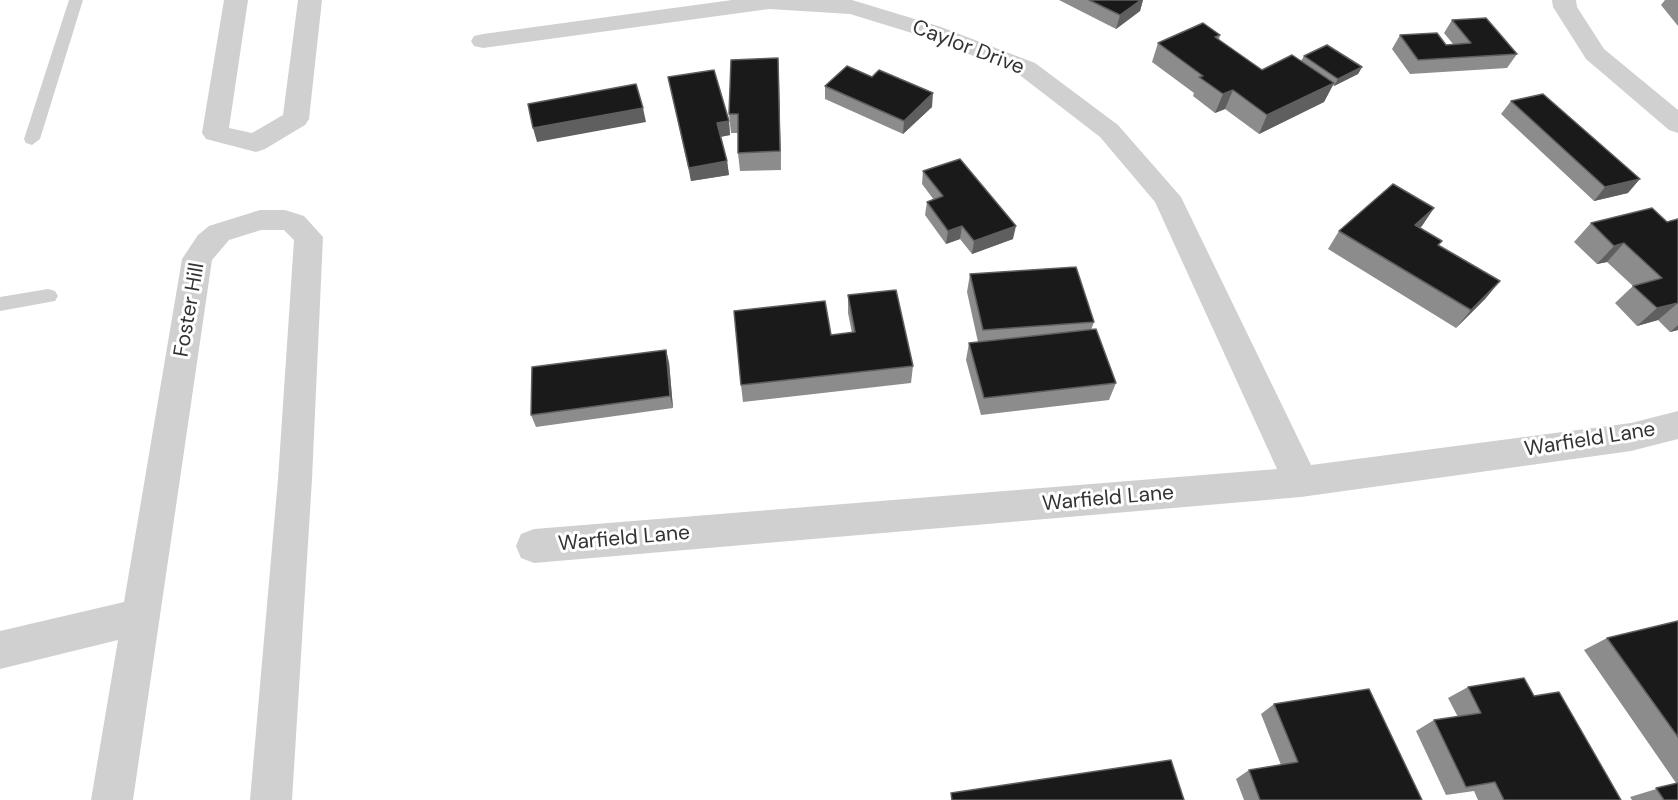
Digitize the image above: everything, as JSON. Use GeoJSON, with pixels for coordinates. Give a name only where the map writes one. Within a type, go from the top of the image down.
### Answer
{"type":"FeatureCollection","features":[{"type":"Feature","properties":{"kind":"street"},"geometry":{"type":"LineString","coordinates":[[236,0],[215,133],[256,143],[296,120],[310,0]]}},
{"type":"Feature","properties":{"kind":"street"},"geometry":{"type":"LineString","coordinates":[[1564,0],[1564,7],[1595,54],[1678,124]]}},
{"type":"Feature","properties":{"kind":"street","name":"Caylor Drive"},"geometry":{"type":"LineString","coordinates":[[483,40],[769,2],[852,7],[933,32],[1026,68],[1108,131],[1167,197],[1301,482]]}},
{"type":"Feature","properties":{"kind":"street","name":"Foster Hill"},"geometry":{"type":"LineString","coordinates":[[112,800],[197,259],[208,242],[219,233],[260,220],[285,220],[294,223],[309,237],[295,479],[271,800]]}},
{"type":"Feature","properties":{"kind":"street","name":"Warfield Lane"},"geometry":{"type":"LineString","coordinates":[[534,546],[1301,482],[1631,436],[1678,425]]}},
{"type":"Feature","properties":{"kind":"street"},"geometry":{"type":"LineString","coordinates":[[0,650],[140,617]]}},
{"type":"Feature","properties":{"kind":"lane"},"geometry":{"type":"LineString","coordinates":[[32,139],[75,0]]}},
{"type":"Feature","properties":{"kind":"lane"},"geometry":{"type":"LineString","coordinates":[[0,304],[48,296]]}},
{"type":"Feature","properties":{"kind":"building"},"geometry":{"type":"Polygon","coordinates":[[[1089,0],[1141,0],[1120,15],[1089,0]]]}},
{"type":"Feature","properties":{"kind":"building"},"geometry":{"type":"Polygon","coordinates":[[[1486,18],[1517,54],[1418,60],[1400,35],[1437,33],[1446,45],[1471,43],[1452,20],[1486,18]]]}},
{"type":"Feature","properties":{"kind":"building"},"geometry":{"type":"Polygon","coordinates":[[[1203,23],[1220,35],[1215,37],[1262,70],[1292,55],[1334,83],[1267,115],[1233,90],[1223,94],[1199,77],[1203,76],[1158,43],[1203,23]]]}},
{"type":"Feature","properties":{"kind":"building"},"geometry":{"type":"Polygon","coordinates":[[[1327,45],[1362,67],[1338,79],[1304,56],[1327,45]]]}},
{"type":"Feature","properties":{"kind":"building"},"geometry":{"type":"Polygon","coordinates":[[[778,58],[780,151],[738,153],[738,114],[729,114],[731,60],[778,58]]]}},
{"type":"Feature","properties":{"kind":"building"},"geometry":{"type":"Polygon","coordinates":[[[847,66],[872,77],[879,70],[933,93],[904,121],[825,86],[847,66]]]}},
{"type":"Feature","properties":{"kind":"building"},"geometry":{"type":"Polygon","coordinates":[[[714,70],[729,121],[717,123],[727,161],[689,168],[668,77],[714,70]]]}},
{"type":"Feature","properties":{"kind":"building"},"geometry":{"type":"Polygon","coordinates":[[[636,84],[643,108],[533,128],[528,104],[636,84]]]}},
{"type":"Feature","properties":{"kind":"building"},"geometry":{"type":"Polygon","coordinates":[[[1543,94],[1640,179],[1605,187],[1511,101],[1543,94]]]}},
{"type":"Feature","properties":{"kind":"building"},"geometry":{"type":"Polygon","coordinates":[[[960,159],[1016,226],[974,241],[962,226],[948,231],[927,202],[943,196],[923,171],[960,159]]]}},
{"type":"Feature","properties":{"kind":"building"},"geometry":{"type":"Polygon","coordinates":[[[1393,184],[1434,208],[1415,225],[1442,241],[1438,245],[1500,281],[1471,310],[1339,231],[1393,184]]]}},
{"type":"Feature","properties":{"kind":"building"},"geometry":{"type":"Polygon","coordinates":[[[1652,208],[1667,222],[1678,219],[1678,303],[1657,308],[1633,286],[1662,278],[1624,243],[1614,246],[1591,223],[1652,208]]]}},
{"type":"Feature","properties":{"kind":"building"},"geometry":{"type":"Polygon","coordinates":[[[1076,267],[1094,322],[983,330],[970,274],[1076,267]]]}},
{"type":"Feature","properties":{"kind":"building"},"geometry":{"type":"Polygon","coordinates":[[[896,290],[913,366],[741,385],[734,311],[825,301],[831,335],[855,332],[848,295],[896,290]]]}},
{"type":"Feature","properties":{"kind":"building"},"geometry":{"type":"Polygon","coordinates":[[[1096,329],[1116,383],[984,398],[969,343],[1096,329]]]}},
{"type":"Feature","properties":{"kind":"building"},"geometry":{"type":"Polygon","coordinates":[[[666,350],[670,396],[531,415],[532,367],[666,350]]]}},
{"type":"Feature","properties":{"kind":"building"},"geometry":{"type":"Polygon","coordinates":[[[1678,621],[1678,737],[1607,638],[1678,621]]]}},
{"type":"Feature","properties":{"kind":"building"},"geometry":{"type":"Polygon","coordinates":[[[1524,678],[1534,696],[1559,692],[1621,800],[1504,800],[1495,782],[1466,787],[1434,720],[1481,713],[1468,687],[1524,678]]]}},
{"type":"Feature","properties":{"kind":"building"},"geometry":{"type":"Polygon","coordinates":[[[1369,689],[1422,800],[1260,800],[1249,770],[1298,762],[1274,704],[1369,689]]]}},
{"type":"Feature","properties":{"kind":"building"},"geometry":{"type":"Polygon","coordinates":[[[1171,760],[1184,800],[952,800],[951,793],[1171,760]]]}},
{"type":"Feature","properties":{"kind":"building"},"geometry":{"type":"Polygon","coordinates":[[[1678,783],[1678,800],[1664,800],[1656,788],[1678,783]]]}}]}
